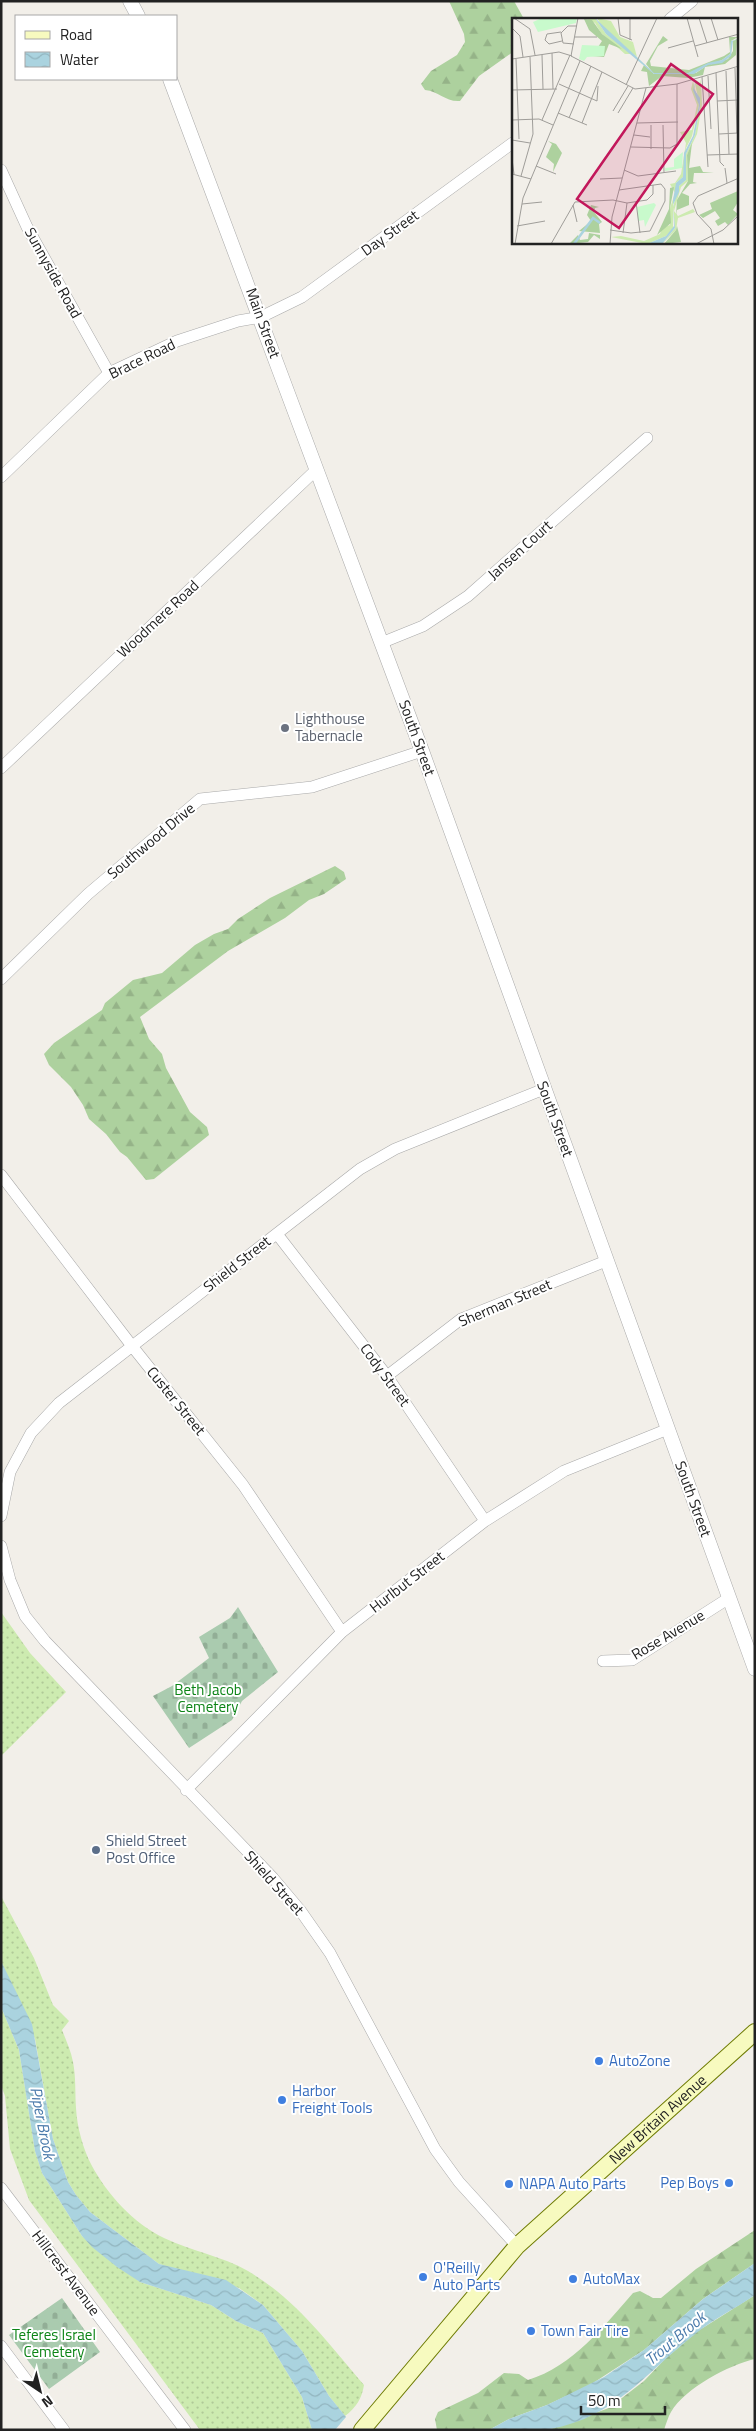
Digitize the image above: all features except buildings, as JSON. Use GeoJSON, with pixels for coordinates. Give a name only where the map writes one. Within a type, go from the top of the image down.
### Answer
{"type":"FeatureCollection","features":[{"type":"Feature","properties":{"kind":"main road","name":"New Britain Avenue"},"geometry":{"type":"LineString","coordinates":[[362,2430],[517,2246],[755,2032]]}},
{"type":"Feature","properties":{"kind":"street"},"geometry":{"type":"LineString","coordinates":[[130,1],[137,15]]}},
{"type":"Feature","properties":{"kind":"street"},"geometry":{"type":"LineString","coordinates":[[671,18],[692,1]]}},
{"type":"Feature","properties":{"kind":"street","name":"Main Street"},"geometry":{"type":"LineString","coordinates":[[170,80],[354,568]]}},
{"type":"Feature","properties":{"kind":"street","name":"Day Street"},"geometry":{"type":"LineString","coordinates":[[261,317],[302,297],[512,143]]}},
{"type":"Feature","properties":{"kind":"street","name":"Sunnyside Road"},"geometry":{"type":"LineString","coordinates":[[1,170],[27,227],[108,373]]}},
{"type":"Feature","properties":{"kind":"street","name":"Brace Road"},"geometry":{"type":"LineString","coordinates":[[3,470],[108,373],[177,341],[238,321],[261,317]]}},
{"type":"Feature","properties":{"kind":"street","name":"Jansen Court"},"geometry":{"type":"LineString","coordinates":[[381,643],[423,626],[468,596],[647,438]]}},
{"type":"Feature","properties":{"kind":"street","name":"Woodmere Road"},"geometry":{"type":"LineString","coordinates":[[1,768],[316,470]]}},
{"type":"Feature","properties":{"kind":"street","name":"South Street"},"geometry":{"type":"LineString","coordinates":[[354,568],[755,1669]]}},
{"type":"Feature","properties":{"kind":"street","name":"Southwood Drive"},"geometry":{"type":"LineString","coordinates":[[1,979],[88,894],[200,799],[312,786],[422,751]]}},
{"type":"Feature","properties":{"kind":"street","name":"Shield Street"},"geometry":{"type":"LineString","coordinates":[[1,1516],[10,1472],[31,1434],[59,1403],[360,1169],[395,1149],[544,1089]]}},
{"type":"Feature","properties":{"kind":"street","name":"Custer Street"},"geometry":{"type":"LineString","coordinates":[[1,1175],[132,1346],[243,1485],[342,1632]]}},
{"type":"Feature","properties":{"kind":"street","name":"Cody Street"},"geometry":{"type":"LineString","coordinates":[[277,1234],[387,1376],[485,1521]]}},
{"type":"Feature","properties":{"kind":"street","name":"Sherman Street"},"geometry":{"type":"LineString","coordinates":[[387,1376],[461,1319],[606,1261]]}},
{"type":"Feature","properties":{"kind":"street","name":"Hurlbut Street"},"geometry":{"type":"LineString","coordinates":[[186,1790],[342,1632],[485,1521],[564,1471],[668,1429]]}},
{"type":"Feature","properties":{"kind":"street","name":"Shield Street"},"geometry":{"type":"LineString","coordinates":[[1,1546],[10,1580],[25,1616],[45,1641],[186,1790],[273,1878],[300,1910],[330,1953],[435,2149],[459,2182],[517,2246]]}},
{"type":"Feature","properties":{"kind":"street","name":"Rose Avenue"},"geometry":{"type":"LineString","coordinates":[[603,1661],[632,1660],[729,1598]]}},
{"type":"Feature","properties":{"kind":"street","name":"Hillcrest Avenue"},"geometry":{"type":"LineString","coordinates":[[1,2188],[185,2430]]}},
{"type":"Feature","properties":{"kind":"street"},"geometry":{"type":"LineString","coordinates":[[1,2346],[64,2430]]}},
{"type":"Feature","properties":{"kind":"green space"},"geometry":{"type":"Polygon","coordinates":[[[449,1],[514,1],[523,18],[512,18],[512,53],[479,76],[460,101],[450,100],[425,90],[421,84],[431,71],[457,55],[465,42],[464,34],[449,1]]]}},
{"type":"Feature","properties":{"kind":"green space"},"geometry":{"type":"Polygon","coordinates":[[[335,866],[344,872],[346,879],[324,894],[309,900],[285,918],[228,951],[140,1017],[149,1039],[162,1054],[166,1068],[190,1112],[207,1127],[209,1135],[154,1179],[146,1180],[106,1134],[89,1119],[83,1105],[71,1087],[49,1065],[44,1054],[54,1043],[102,1010],[105,1003],[133,980],[162,973],[195,945],[214,934],[228,929],[238,919],[270,898],[335,866]]]}},
{"type":"Feature","properties":{"kind":"green space","name":"Beth Jacob Cemetery"},"geometry":{"type":"Polygon","coordinates":[[[238,1607],[278,1672],[242,1701],[232,1720],[189,1748],[153,1696],[172,1686],[209,1658],[199,1637],[230,1618],[238,1607]]]}},
{"type":"Feature","properties":{"kind":"green space"},"geometry":{"type":"Polygon","coordinates":[[[1,1612],[30,1653],[66,1692],[1,1756],[1,1612]]]}},
{"type":"Feature","properties":{"kind":"green space"},"geometry":{"type":"Polygon","coordinates":[[[1,1896],[34,1958],[53,2005],[69,2021],[62,2030],[70,2050],[75,2073],[78,2123],[86,2152],[98,2177],[122,2207],[153,2232],[174,2243],[228,2261],[248,2271],[265,2282],[297,2309],[325,2338],[364,2385],[358,2402],[345,2416],[329,2396],[302,2351],[263,2305],[239,2288],[159,2264],[90,2212],[76,2195],[68,2182],[53,2139],[35,2039],[1,1961],[1,1896]]]}},
{"type":"Feature","properties":{"kind":"green space"},"geometry":{"type":"Polygon","coordinates":[[[1,2007],[19,2050],[35,2151],[42,2173],[82,2236],[140,2282],[211,2305],[236,2321],[263,2333],[302,2397],[312,2430],[285,2430],[284,2428],[281,2430],[200,2430],[29,2200],[10,2149],[5,2096],[1,2085],[1,2007]]]}},
{"type":"Feature","properties":{"kind":"green space"},"geometry":{"type":"Polygon","coordinates":[[[755,2230],[755,2263],[703,2299],[644,2350],[590,2385],[547,2405],[509,2419],[489,2430],[437,2430],[435,2419],[438,2412],[478,2393],[504,2373],[519,2374],[528,2380],[544,2374],[586,2344],[633,2293],[640,2291],[653,2298],[661,2298],[696,2269],[755,2230]]]}},
{"type":"Feature","properties":{"kind":"green space"},"geometry":{"type":"Polygon","coordinates":[[[755,2295],[755,2359],[721,2372],[686,2394],[671,2412],[664,2430],[548,2430],[609,2408],[644,2381],[665,2359],[698,2331],[755,2295]]]}},
{"type":"Feature","properties":{"kind":"green space","name":"Teferes Israel Cemetery"},"geometry":{"type":"Polygon","coordinates":[[[62,2298],[100,2352],[49,2389],[9,2335],[62,2298]]]}},
{"type":"Feature","properties":{"kind":"water","name":"Piper Brook"},"geometry":{"type":"Polygon","coordinates":[[[1,1961],[32,2024],[53,2139],[68,2182],[76,2195],[90,2212],[159,2264],[226,2280],[263,2305],[302,2351],[329,2396],[346,2417],[335,2430],[312,2430],[302,2397],[263,2333],[236,2321],[211,2305],[140,2282],[117,2267],[92,2247],[82,2236],[42,2173],[35,2151],[19,2050],[1,2007],[1,1961]]]}},
{"type":"Feature","properties":{"kind":"water","name":"Trout Brook"},"geometry":{"type":"Polygon","coordinates":[[[755,2263],[755,2295],[701,2329],[612,2404],[593,2415],[550,2429],[489,2430],[509,2419],[547,2405],[604,2377],[644,2350],[703,2299],[755,2263]]]}},
{"type":"Feature","properties":{"kind":"place","name":"Lighthouse Tabernacle"},"geometry":{"type":"Point","coordinates":[285,728]}},
{"type":"Feature","properties":{"kind":"place","name":"Shield Street Post Office"},"geometry":{"type":"Point","coordinates":[96,1850]}},
{"type":"Feature","properties":{"kind":"place","name":"AutoZone"},"geometry":{"type":"Point","coordinates":[599,2061]}},
{"type":"Feature","properties":{"kind":"place","name":"Harbor Freight Tools"},"geometry":{"type":"Point","coordinates":[282,2100]}},
{"type":"Feature","properties":{"kind":"place","name":"Pep Boys"},"geometry":{"type":"Point","coordinates":[729,2183]}},
{"type":"Feature","properties":{"kind":"place","name":"NAPA Auto Parts"},"geometry":{"type":"Point","coordinates":[509,2184]}},
{"type":"Feature","properties":{"kind":"place","name":"O'Reilly Auto Parts"},"geometry":{"type":"Point","coordinates":[423,2277]}},
{"type":"Feature","properties":{"kind":"place","name":"AutoMax"},"geometry":{"type":"Point","coordinates":[573,2279]}},
{"type":"Feature","properties":{"kind":"place","name":"Town Fair Tire"},"geometry":{"type":"Point","coordinates":[531,2331]}}]}
